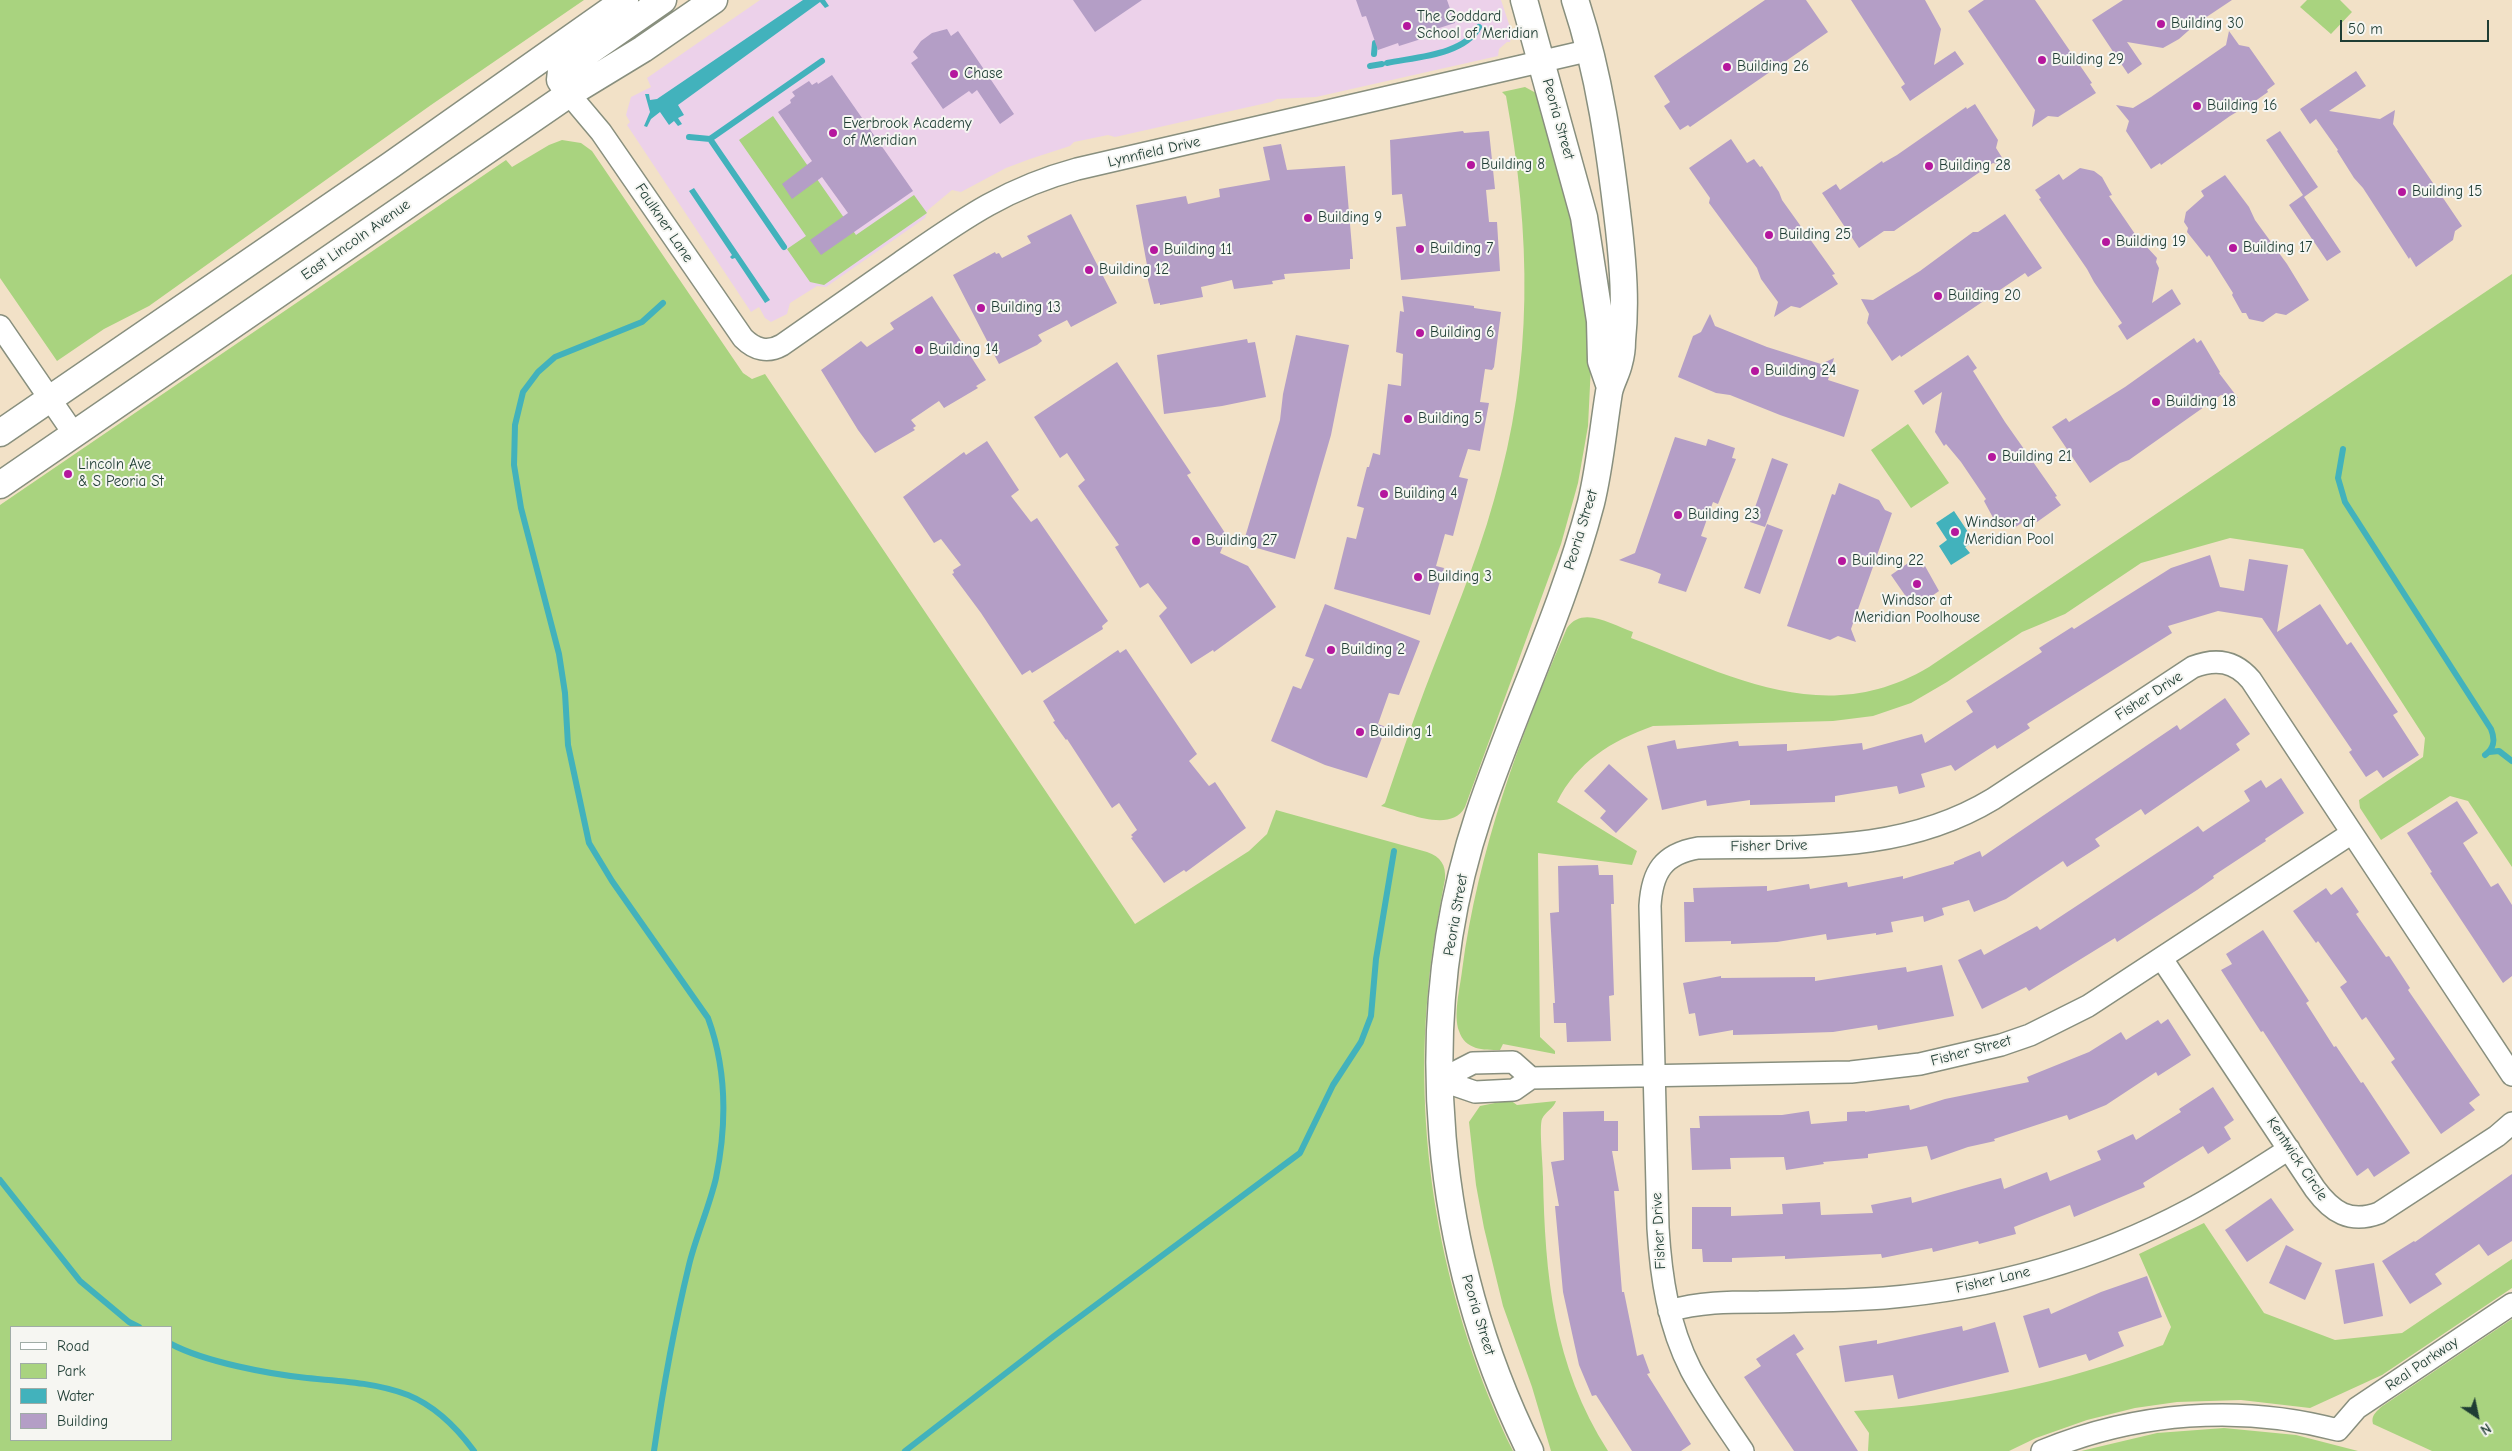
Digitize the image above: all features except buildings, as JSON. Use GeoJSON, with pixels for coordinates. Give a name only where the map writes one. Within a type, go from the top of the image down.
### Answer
{"type":"FeatureCollection","features":[{"type":"Feature","properties":{"kind":"main road"},"geometry":{"type":"LineString","coordinates":[[0,432],[399,159],[625,0]]}},
{"type":"Feature","properties":{"kind":"main road"},"geometry":{"type":"LineString","coordinates":[[569,94],[560,80],[561,71],[663,0]]}},
{"type":"Feature","properties":{"kind":"main road","name":"East Lincoln Avenue"},"geometry":{"type":"LineString","coordinates":[[0,485],[569,94],[643,50],[714,0]]}},
{"type":"Feature","properties":{"kind":"main road","name":"Peoria Street"},"geometry":{"type":"LineString","coordinates":[[1524,0],[1584,218],[1600,321],[1601,361],[1610,387]]}},
{"type":"Feature","properties":{"kind":"main road","name":"Peoria Street"},"geometry":{"type":"LineString","coordinates":[[1530,1451],[1493,1364],[1464,1267],[1449,1190],[1440,1080],[1444,982],[1453,920],[1465,865],[1484,800],[1579,542],[1599,469],[1610,387],[1619,364],[1622,340],[1624,266],[1610,148],[1591,50],[1575,0]]}},
{"type":"Feature","properties":{"kind":"street","name":"Lynnfield Drive"},"geometry":{"type":"LineString","coordinates":[[760,350],[771,350],[782,345],[954,225],[993,200],[1032,182],[1077,169],[1591,50]]}},
{"type":"Feature","properties":{"kind":"street","name":"Faulkner Lane"},"geometry":{"type":"LineString","coordinates":[[569,94],[601,132],[743,338],[753,347],[760,350]]}},
{"type":"Feature","properties":{"kind":"street"},"geometry":{"type":"LineString","coordinates":[[0,326],[74,434]]}},
{"type":"Feature","properties":{"kind":"street","name":"Fisher Drive"},"geometry":{"type":"LineString","coordinates":[[1743,1451],[1692,1371],[1669,1311],[1663,1284],[1659,1245],[1651,897],[1657,874],[1670,858],[1683,851],[1698,848],[1870,842],[1908,835],[1942,824],[1994,799],[2199,665],[2213,662],[2226,663],[2245,673],[2352,833]]}},
{"type":"Feature","properties":{"kind":"street"},"geometry":{"type":"LineString","coordinates":[[2352,833],[2512,1075]]}},
{"type":"Feature","properties":{"kind":"street","name":"Fisher Street"},"geometry":{"type":"LineString","coordinates":[[1440,1080],[1475,1092],[1514,1090],[1531,1078],[1851,1072],[1907,1067],[1948,1059],[2001,1044],[2057,1022],[2088,1006],[2352,833]]}},
{"type":"Feature","properties":{"kind":"street","name":"Kentwick Circle"},"geometry":{"type":"LineString","coordinates":[[2162,959],[2328,1205],[2345,1216],[2363,1218],[2387,1208],[2497,1136],[2512,1123]]}},
{"type":"Feature","properties":{"kind":"street"},"geometry":{"type":"LineString","coordinates":[[1440,1080],[1473,1063],[1513,1062],[1531,1078]]}},
{"type":"Feature","properties":{"kind":"street","name":"Fisher Lane"},"geometry":{"type":"LineString","coordinates":[[1669,1311],[1709,1303],[1853,1300],[1913,1295],[2018,1276],[2088,1254],[2161,1224],[2216,1195],[2289,1149]]}},
{"type":"Feature","properties":{"kind":"street","name":"Real Parkway"},"geometry":{"type":"LineString","coordinates":[[2042,1451],[2086,1435],[2129,1424],[2201,1415],[2265,1416],[2312,1423],[2338,1430],[2357,1408],[2512,1304]]}},
{"type":"Feature","properties":{"kind":"shaded area"},"geometry":{"type":"Polygon","coordinates":[[[760,0],[1501,0],[1512,33],[1510,42],[1507,42],[1499,49],[1498,56],[1316,97],[1277,99],[1271,102],[1115,137],[1108,135],[1074,142],[1070,146],[1006,168],[961,192],[952,190],[928,210],[925,218],[826,287],[817,286],[790,303],[787,314],[771,322],[765,318],[759,307],[751,312],[627,125],[630,122],[626,115],[631,97],[651,87],[647,78],[760,0]]]}},
{"type":"Feature","properties":{"kind":"green space"},"geometry":{"type":"Polygon","coordinates":[[[0,0],[584,0],[431,105],[149,306],[104,329],[57,361],[0,278],[0,0]]]}},
{"type":"Feature","properties":{"kind":"green space"},"geometry":{"type":"Polygon","coordinates":[[[2307,0],[2340,0],[2352,12],[2331,34],[2300,7],[2307,0]]]}},
{"type":"Feature","properties":{"kind":"green space"},"geometry":{"type":"Polygon","coordinates":[[[1525,87],[1536,93],[1569,205],[1592,345],[1588,426],[1578,483],[1561,544],[1465,807],[1458,815],[1449,819],[1427,819],[1381,806],[1385,803],[1420,703],[1479,548],[1507,449],[1522,349],[1524,249],[1514,148],[1506,96],[1502,92],[1525,87]]]}},
{"type":"Feature","properties":{"kind":"green space"},"geometry":{"type":"Polygon","coordinates":[[[773,116],[856,235],[914,195],[927,213],[824,285],[810,282],[787,249],[806,236],[739,140],[773,116]]]}},
{"type":"Feature","properties":{"kind":"green space"},"geometry":{"type":"Polygon","coordinates":[[[562,140],[581,143],[592,151],[743,373],[752,379],[765,374],[1135,924],[1249,851],[1267,834],[1276,810],[1427,852],[1436,856],[1442,862],[1445,870],[1445,879],[1431,963],[1425,1050],[1425,1109],[1430,1168],[1439,1227],[1452,1284],[1469,1341],[1489,1397],[1513,1451],[0,1451],[0,505],[506,160],[512,167],[549,145],[562,140]]]}},
{"type":"Feature","properties":{"kind":"green space"},"geometry":{"type":"Polygon","coordinates":[[[2512,274],[2512,867],[2468,801],[2450,796],[2381,840],[2360,808],[2359,800],[2423,757],[2425,738],[2303,549],[2230,538],[2141,563],[2065,614],[2022,632],[1947,682],[1911,703],[1873,716],[1833,721],[1653,726],[1609,746],[1585,764],[1565,788],[1557,802],[1637,851],[1632,865],[1538,853],[1540,1037],[1555,1051],[1555,1054],[1503,1044],[1500,1050],[1475,1048],[1462,1037],[1457,1025],[1457,1009],[1469,926],[1478,882],[1517,753],[1549,669],[1567,628],[1574,621],[1589,617],[1607,622],[1633,632],[1631,638],[1742,680],[1779,690],[1816,695],[1853,694],[1890,685],[1929,667],[2512,274]]]}},
{"type":"Feature","properties":{"kind":"green space"},"geometry":{"type":"Polygon","coordinates":[[[1908,424],[1949,483],[1911,508],[1871,450],[1908,424]]]}},
{"type":"Feature","properties":{"kind":"green space"},"geometry":{"type":"Polygon","coordinates":[[[1510,1100],[1517,1105],[1556,1101],[1542,1119],[1541,1130],[1546,1249],[1550,1284],[1564,1352],[1575,1386],[1589,1419],[1608,1451],[1551,1451],[1532,1387],[1503,1306],[1484,1228],[1476,1185],[1469,1122],[1480,1106],[1510,1100]]]}},
{"type":"Feature","properties":{"kind":"green space"},"geometry":{"type":"Polygon","coordinates":[[[2204,1223],[2264,1313],[2335,1340],[2402,1333],[2512,1259],[2512,1288],[2382,1375],[2310,1408],[2241,1400],[2177,1402],[2135,1408],[2087,1420],[2036,1438],[2009,1451],[1868,1451],[1869,1433],[1854,1411],[1934,1403],[2011,1390],[2087,1371],[2163,1345],[2171,1327],[2139,1254],[2204,1223]]]}},
{"type":"Feature","properties":{"kind":"green space"},"geometry":{"type":"Polygon","coordinates":[[[2512,1319],[2512,1451],[2432,1451],[2373,1424],[2373,1417],[2381,1407],[2512,1319]]]}},
{"type":"Feature","properties":{"kind":"green space"},"geometry":{"type":"Polygon","coordinates":[[[2224,1428],[2296,1435],[2358,1451],[2081,1451],[2157,1433],[2224,1428]]]}},
{"type":"Feature","properties":{"kind":"water"},"geometry":{"type":"Polygon","coordinates":[[[803,0],[825,0],[829,6],[825,8],[820,2],[678,105],[684,115],[678,118],[682,124],[678,126],[674,121],[669,125],[660,112],[651,119],[647,127],[644,126],[650,112],[645,94],[649,94],[650,100],[657,99],[803,0]]]}},
{"type":"Feature","properties":{"kind":"water"},"geometry":{"type":"Polygon","coordinates":[[[694,188],[770,300],[765,303],[735,258],[732,259],[730,257],[732,255],[689,191],[694,188]]]}},
{"type":"Feature","properties":{"kind":"water","name":"Windsor at Meridian Pool"},"geometry":{"type":"Polygon","coordinates":[[[1954,511],[1974,541],[1965,547],[1970,553],[1951,565],[1939,546],[1947,540],[1936,523],[1954,511]]]}},
{"type":"Feature","properties":{"kind":"waterway"},"geometry":{"type":"LineString","coordinates":[[1387,63],[1451,49],[1462,44],[1479,27]]}},
{"type":"Feature","properties":{"kind":"waterway"},"geometry":{"type":"LineString","coordinates":[[1374,54],[1375,43]]}},
{"type":"Feature","properties":{"kind":"waterway"},"geometry":{"type":"LineString","coordinates":[[689,137],[710,139],[822,61]]}},
{"type":"Feature","properties":{"kind":"waterway"},"geometry":{"type":"LineString","coordinates":[[1370,66],[1382,64]]}},
{"type":"Feature","properties":{"kind":"waterway"},"geometry":{"type":"LineString","coordinates":[[710,139],[784,247]]}},
{"type":"Feature","properties":{"kind":"waterway"},"geometry":{"type":"LineString","coordinates":[[654,1451],[669,1358],[684,1288],[692,1254],[710,1200],[720,1158],[723,1117],[722,1077],[719,1057],[708,1018],[612,881],[589,843],[568,745],[565,693],[559,654],[521,508],[514,465],[515,425],[523,392],[538,372],[555,357],[642,322],[663,303]]}},
{"type":"Feature","properties":{"kind":"waterway"},"geometry":{"type":"LineString","coordinates":[[2343,449],[2338,478],[2345,502],[2491,729],[2493,743],[2491,749],[2485,755]]}},
{"type":"Feature","properties":{"kind":"waterway"},"geometry":{"type":"LineString","coordinates":[[2489,752],[2499,751],[2512,761]]}},
{"type":"Feature","properties":{"kind":"waterway"},"geometry":{"type":"LineString","coordinates":[[905,1451],[1054,1336],[1300,1153],[1333,1085],[1361,1042],[1371,1016],[1376,959],[1394,851]]}},
{"type":"Feature","properties":{"kind":"waterway"},"geometry":{"type":"LineString","coordinates":[[0,1180],[80,1281],[129,1322],[137,1326]]}},
{"type":"Feature","properties":{"kind":"waterway"},"geometry":{"type":"LineString","coordinates":[[172,1344],[219,1362],[237,1366],[292,1376],[371,1385],[408,1395],[427,1405],[445,1418],[474,1451]]}},
{"type":"Feature","properties":{"kind":"place","name":"Building 30"},"geometry":{"type":"Point","coordinates":[2161,24]}},
{"type":"Feature","properties":{"kind":"place","name":"The Goddard School of Meridian"},"geometry":{"type":"Point","coordinates":[1407,26]}},
{"type":"Feature","properties":{"kind":"place","name":"Building 29"},"geometry":{"type":"Point","coordinates":[2042,60]}},
{"type":"Feature","properties":{"kind":"place","name":"Building 26"},"geometry":{"type":"Point","coordinates":[1727,67]}},
{"type":"Feature","properties":{"kind":"place","name":"Chase"},"geometry":{"type":"Point","coordinates":[954,74]}},
{"type":"Feature","properties":{"kind":"place","name":"Building 16"},"geometry":{"type":"Point","coordinates":[2197,106]}},
{"type":"Feature","properties":{"kind":"place","name":"Everbrook Academy of Meridian"},"geometry":{"type":"Point","coordinates":[833,133]}},
{"type":"Feature","properties":{"kind":"place","name":"Building 8"},"geometry":{"type":"Point","coordinates":[1471,165]}},
{"type":"Feature","properties":{"kind":"place","name":"Building 28"},"geometry":{"type":"Point","coordinates":[1929,166]}},
{"type":"Feature","properties":{"kind":"place","name":"Building 15"},"geometry":{"type":"Point","coordinates":[2402,192]}},
{"type":"Feature","properties":{"kind":"place","name":"Building 9"},"geometry":{"type":"Point","coordinates":[1308,218]}},
{"type":"Feature","properties":{"kind":"place","name":"Building 25"},"geometry":{"type":"Point","coordinates":[1769,235]}},
{"type":"Feature","properties":{"kind":"place","name":"Building 19"},"geometry":{"type":"Point","coordinates":[2106,242]}},
{"type":"Feature","properties":{"kind":"place","name":"Building 17"},"geometry":{"type":"Point","coordinates":[2233,248]}},
{"type":"Feature","properties":{"kind":"place","name":"Building 7"},"geometry":{"type":"Point","coordinates":[1420,249]}},
{"type":"Feature","properties":{"kind":"place","name":"Building 11"},"geometry":{"type":"Point","coordinates":[1154,250]}},
{"type":"Feature","properties":{"kind":"place","name":"Building 12"},"geometry":{"type":"Point","coordinates":[1089,270]}},
{"type":"Feature","properties":{"kind":"place","name":"Building 20"},"geometry":{"type":"Point","coordinates":[1938,296]}},
{"type":"Feature","properties":{"kind":"place","name":"Building 13"},"geometry":{"type":"Point","coordinates":[981,308]}},
{"type":"Feature","properties":{"kind":"place","name":"Building 6"},"geometry":{"type":"Point","coordinates":[1420,333]}},
{"type":"Feature","properties":{"kind":"place","name":"Building 14"},"geometry":{"type":"Point","coordinates":[919,350]}},
{"type":"Feature","properties":{"kind":"place","name":"Building 24"},"geometry":{"type":"Point","coordinates":[1755,371]}},
{"type":"Feature","properties":{"kind":"place","name":"Building 18"},"geometry":{"type":"Point","coordinates":[2156,402]}},
{"type":"Feature","properties":{"kind":"place","name":"Building 5"},"geometry":{"type":"Point","coordinates":[1408,419]}},
{"type":"Feature","properties":{"kind":"place","name":"Building 21"},"geometry":{"type":"Point","coordinates":[1992,457]}},
{"type":"Feature","properties":{"kind":"place","name":"Lincoln Ave & S Peoria St"},"geometry":{"type":"Point","coordinates":[68,474]}},
{"type":"Feature","properties":{"kind":"place","name":"Building 4"},"geometry":{"type":"Point","coordinates":[1384,494]}},
{"type":"Feature","properties":{"kind":"place","name":"Building 23"},"geometry":{"type":"Point","coordinates":[1678,515]}},
{"type":"Feature","properties":{"kind":"place","name":"Windsor at Meridian Pool"},"geometry":{"type":"Point","coordinates":[1955,532]}},
{"type":"Feature","properties":{"kind":"place","name":"Building 27"},"geometry":{"type":"Point","coordinates":[1196,541]}},
{"type":"Feature","properties":{"kind":"place","name":"Building 22"},"geometry":{"type":"Point","coordinates":[1842,561]}},
{"type":"Feature","properties":{"kind":"place","name":"Building 3"},"geometry":{"type":"Point","coordinates":[1418,577]}},
{"type":"Feature","properties":{"kind":"place","name":"Windsor at Meridian Poolhouse"},"geometry":{"type":"Point","coordinates":[1917,584]}},
{"type":"Feature","properties":{"kind":"place","name":"Building 2"},"geometry":{"type":"Point","coordinates":[1331,650]}},
{"type":"Feature","properties":{"kind":"place","name":"Building 1"},"geometry":{"type":"Point","coordinates":[1360,732]}}]}
